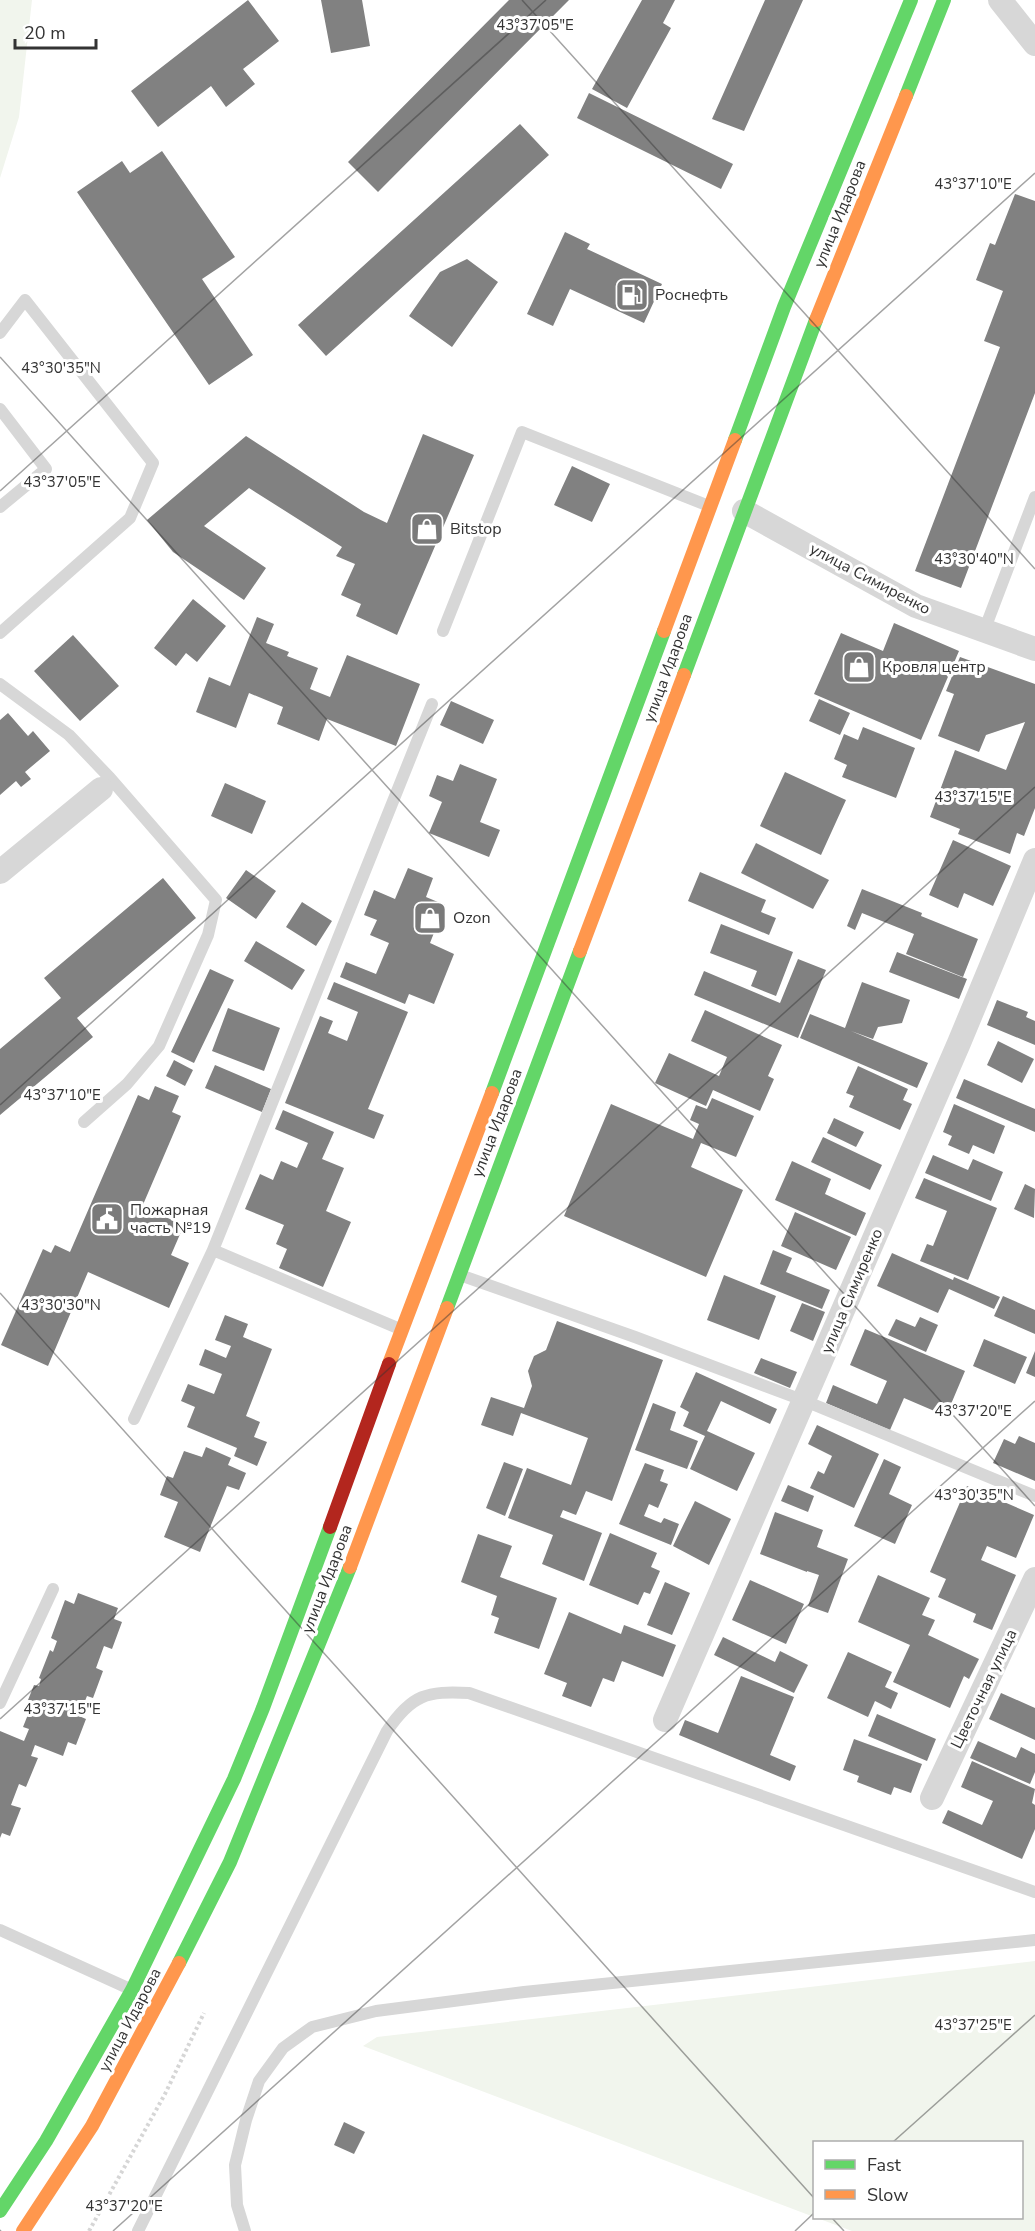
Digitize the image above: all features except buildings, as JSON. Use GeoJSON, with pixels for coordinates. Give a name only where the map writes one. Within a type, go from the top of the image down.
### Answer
{"type":"FeatureCollection","features":[{"type":"Feature","properties":{"kind":"main road","name":"улица Идарова"},"geometry":{"type":"LineString","coordinates":[[0,2211],[46,2141],[132,1990],[234,1779],[259,1718],[784,307],[911,0]]}},
{"type":"Feature","properties":{"kind":"main road","name":"улица Идарова"},"geometry":{"type":"LineString","coordinates":[[23,2231],[92,2126],[150,2019],[230,1862],[332,1614],[831,281],[944,0]]}},
{"type":"Feature","properties":{"kind":"street"},"geometry":{"type":"LineString","coordinates":[[1000,0],[1035,45]]}},
{"type":"Feature","properties":{"kind":"street","name":"улица Симиренко"},"geometry":{"type":"LineString","coordinates":[[744,511],[916,606],[1035,649]]}},
{"type":"Feature","properties":{"kind":"street"},"geometry":{"type":"LineString","coordinates":[[0,872],[106,784]]}},
{"type":"Feature","properties":{"kind":"street","name":"улица Симиренко"},"geometry":{"type":"LineString","coordinates":[[666,1720],[959,1043],[1035,860]]}},
{"type":"Feature","properties":{"kind":"street","name":"Цветочная улица"},"geometry":{"type":"LineString","coordinates":[[932,1798],[1035,1579]]}},
{"type":"Feature","properties":{"kind":"lane"},"geometry":{"type":"LineString","coordinates":[[0,333],[25,300],[153,463],[130,518],[0,633]]}},
{"type":"Feature","properties":{"kind":"lane"},"geometry":{"type":"LineString","coordinates":[[0,409],[46,469],[0,507]]}},
{"type":"Feature","properties":{"kind":"lane"},"geometry":{"type":"LineString","coordinates":[[443,631],[522,432],[710,507]]}},
{"type":"Feature","properties":{"kind":"lane"},"geometry":{"type":"LineString","coordinates":[[984,631],[1035,497]]}},
{"type":"Feature","properties":{"kind":"lane"},"geometry":{"type":"LineString","coordinates":[[0,685],[69,735],[106,784],[216,900],[208,935],[159,1046],[127,1084],[84,1122]]}},
{"type":"Feature","properties":{"kind":"lane"},"geometry":{"type":"LineString","coordinates":[[134,1419],[213,1250],[432,704]]}},
{"type":"Feature","properties":{"kind":"lane"},"geometry":{"type":"LineString","coordinates":[[213,1250],[402,1330]]}},
{"type":"Feature","properties":{"kind":"lane"},"geometry":{"type":"LineString","coordinates":[[458,1274],[805,1401],[1035,1496]]}},
{"type":"Feature","properties":{"kind":"lane"},"geometry":{"type":"LineString","coordinates":[[0,1703],[53,1588]]}},
{"type":"Feature","properties":{"kind":"lane"},"geometry":{"type":"LineString","coordinates":[[138,2231],[387,1731],[398,1715],[423,1695],[437,1692],[469,1693],[1035,1892]]}},
{"type":"Feature","properties":{"kind":"lane"},"geometry":{"type":"LineString","coordinates":[[0,1930],[132,1990]]}},
{"type":"Feature","properties":{"kind":"lane"},"geometry":{"type":"LineString","coordinates":[[245,2231],[237,2205],[235,2165],[246,2120],[259,2081],[283,2048],[312,2027],[376,2011],[524,1992],[1035,1940]]}},
{"type":"Feature","properties":{"kind":"path"},"geometry":{"type":"LineString","coordinates":[[88,2231],[165,2094],[204,2013]]}},
{"type":"Feature","properties":{"kind":"shaded area"},"geometry":{"type":"Polygon","coordinates":[[[0,0],[32,0],[19,117],[0,178],[0,0]]]}},
{"type":"Feature","properties":{"kind":"shaded area"},"geometry":{"type":"Polygon","coordinates":[[[1035,1961],[1035,2231],[852,2231],[820,2219],[1023,2219],[1023,2141],[813,2141],[813,2217],[363,2046],[377,2037],[1035,1961]]]}},
{"type":"Feature","properties":{"kind":"traffic: fast"},"geometry":{"type":"LineString","coordinates":[[735,440],[784,307],[911,0]]}},
{"type":"Feature","properties":{"kind":"traffic: fast"},"geometry":{"type":"LineString","coordinates":[[906,96],[944,0]]}},
{"type":"Feature","properties":{"kind":"traffic: fast"},"geometry":{"type":"LineString","coordinates":[[684,675],[816,320]]}},
{"type":"Feature","properties":{"kind":"traffic: fast"},"geometry":{"type":"LineString","coordinates":[[492,1093],[664,631]]}},
{"type":"Feature","properties":{"kind":"traffic: fast"},"geometry":{"type":"LineString","coordinates":[[447,1308],[580,951]]}},
{"type":"Feature","properties":{"kind":"traffic: fast"},"geometry":{"type":"LineString","coordinates":[[0,2211],[46,2141],[132,1990],[234,1779],[263,1708],[330,1527]]}},
{"type":"Feature","properties":{"kind":"traffic: fast"},"geometry":{"type":"LineString","coordinates":[[179,1963],[230,1862],[350,1567]]}},
{"type":"Feature","properties":{"kind":"traffic: slow"},"geometry":{"type":"LineString","coordinates":[[816,320],[906,96]]}},
{"type":"Feature","properties":{"kind":"traffic: slow"},"geometry":{"type":"LineString","coordinates":[[664,631],[735,440]]}},
{"type":"Feature","properties":{"kind":"traffic: slow"},"geometry":{"type":"LineString","coordinates":[[580,951],[684,675]]}},
{"type":"Feature","properties":{"kind":"traffic: slow"},"geometry":{"type":"LineString","coordinates":[[389,1364],[492,1093]]}},
{"type":"Feature","properties":{"kind":"traffic: slow"},"geometry":{"type":"LineString","coordinates":[[350,1567],[447,1308]]}},
{"type":"Feature","properties":{"kind":"traffic: slow"},"geometry":{"type":"LineString","coordinates":[[23,2231],[92,2126],[179,1963]]}},
{"type":"Feature","properties":{"kind":"traffic: jam"},"geometry":{"type":"LineString","coordinates":[[330,1527],[389,1364]]}},
{"type":"Feature","properties":{"kind":"place","name":"Роснефть"},"geometry":{"type":"Point","coordinates":[632,295]}},
{"type":"Feature","properties":{"kind":"place","name":"Bitstop"},"geometry":{"type":"Point","coordinates":[427,529]}},
{"type":"Feature","properties":{"kind":"place","name":"Кровля центр"},"geometry":{"type":"Point","coordinates":[859,667]}},
{"type":"Feature","properties":{"kind":"place","name":"Ozon"},"geometry":{"type":"Point","coordinates":[430,918]}},
{"type":"Feature","properties":{"kind":"place","name":"Пожарная часть №19"},"geometry":{"type":"Point","coordinates":[107,1219]}}]}
